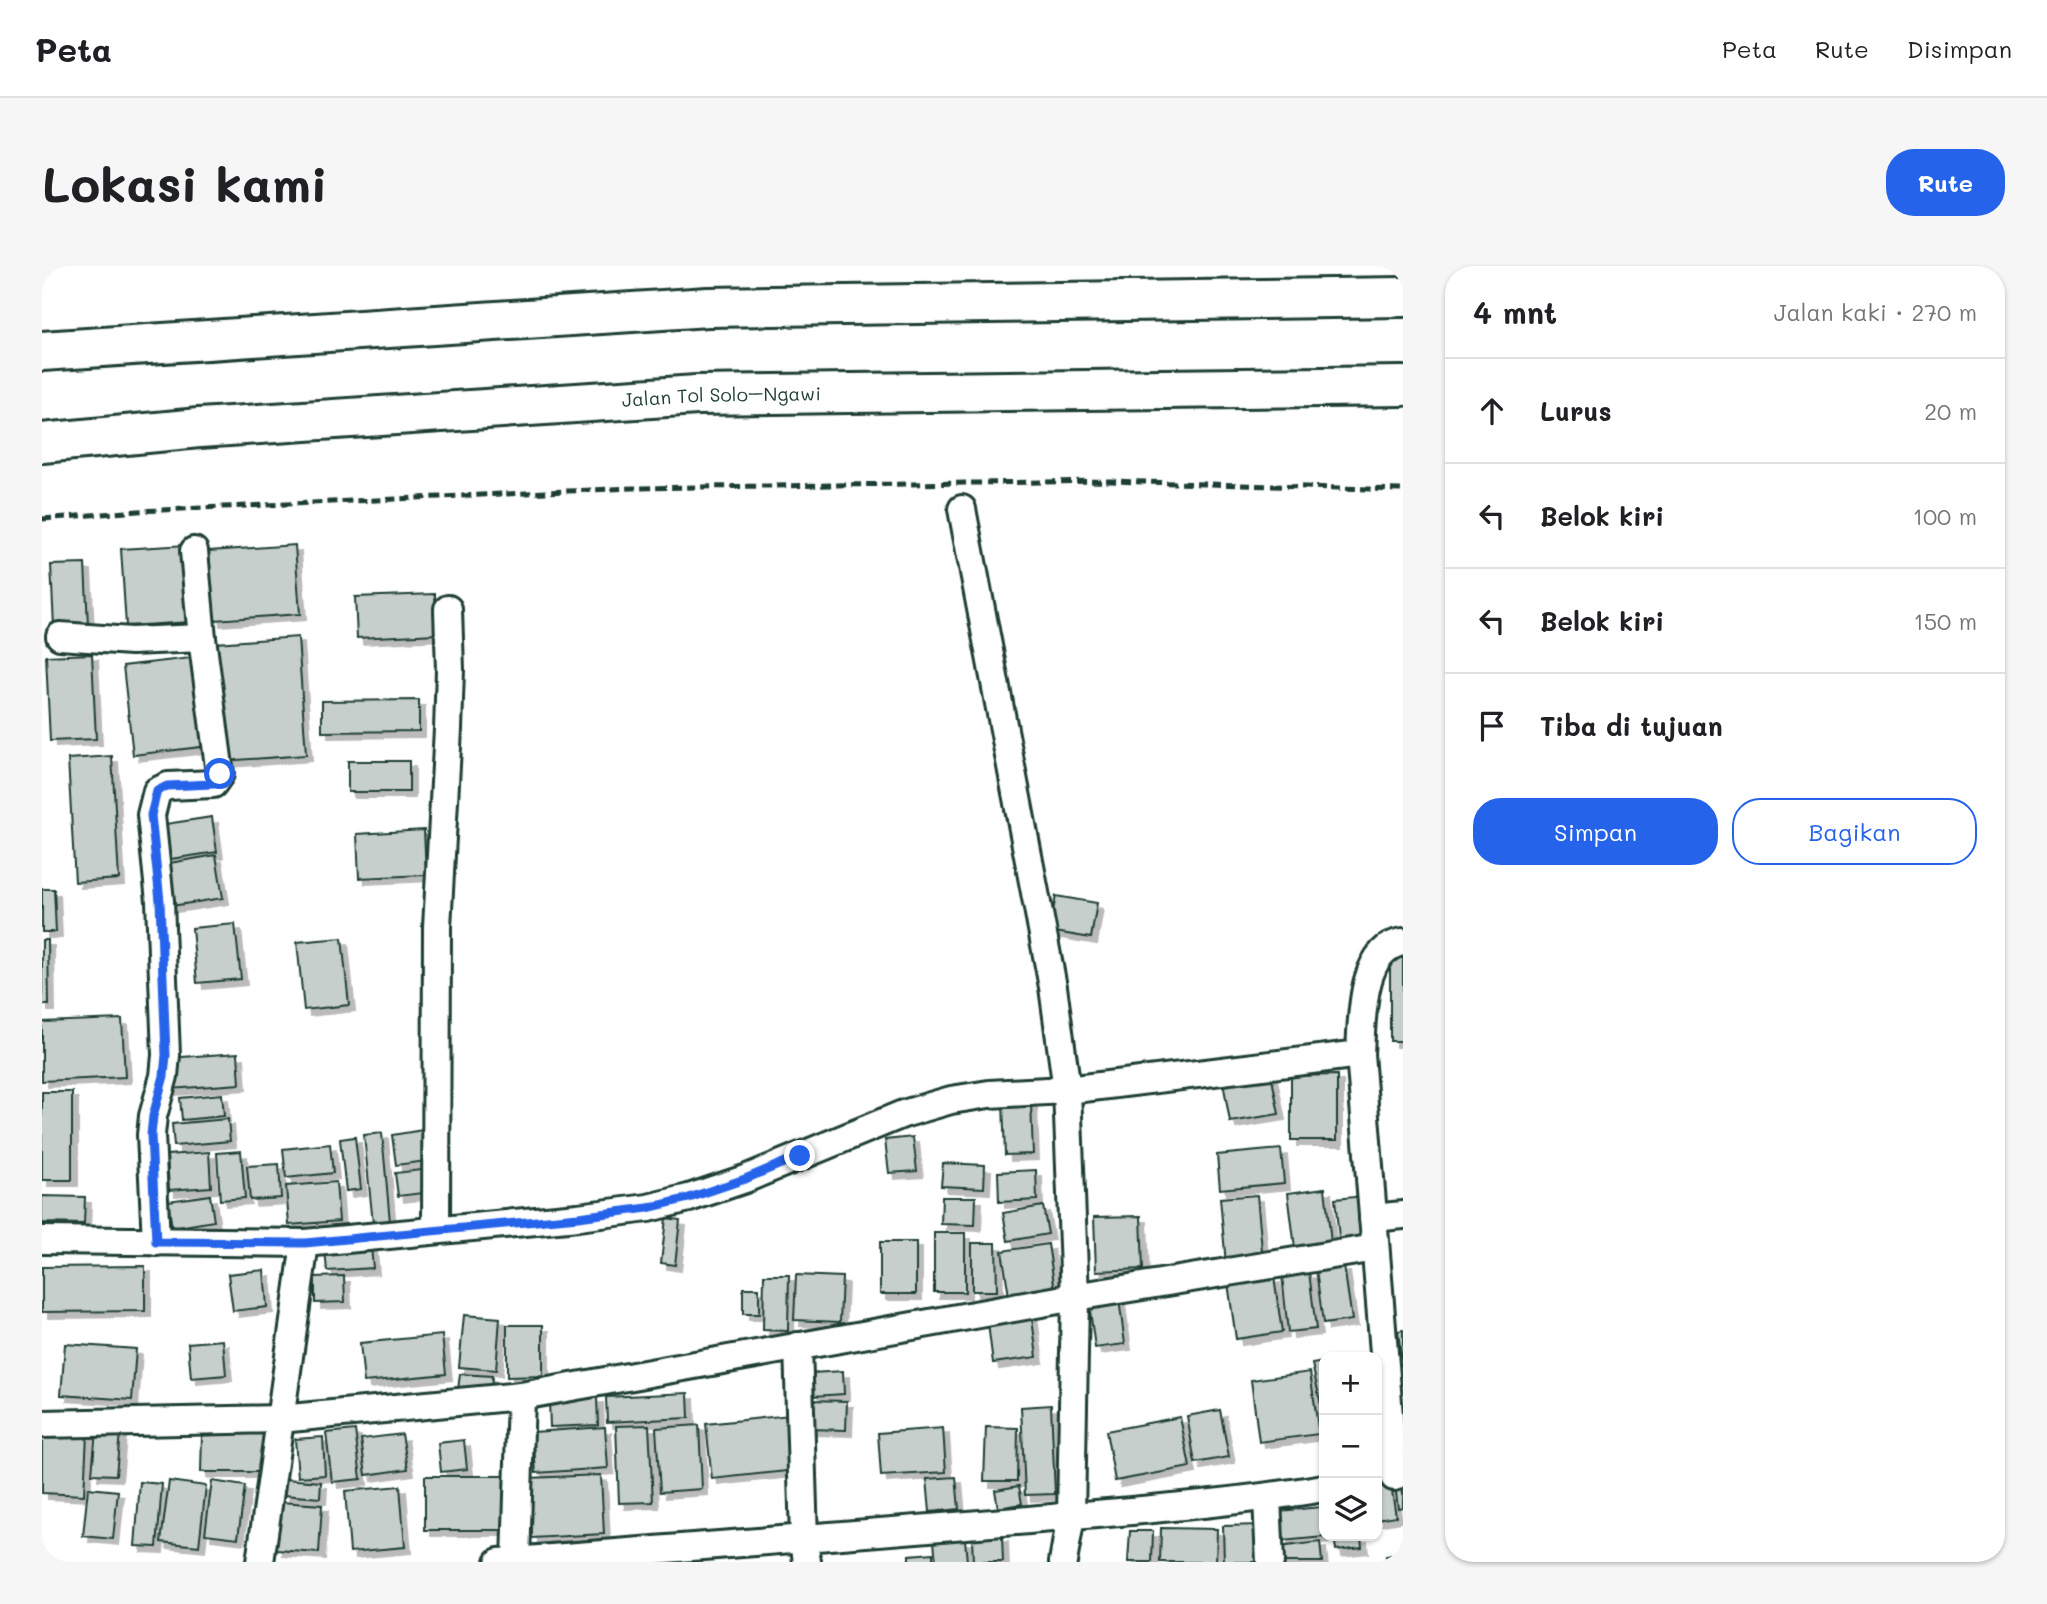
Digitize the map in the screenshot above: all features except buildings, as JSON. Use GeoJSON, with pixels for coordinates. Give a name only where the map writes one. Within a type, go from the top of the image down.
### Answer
{"type":"FeatureCollection","features":[{"type":"Feature","properties":{"kind":"highway"},"geometry":{"type":"LineString","coordinates":[[42,351],[708,307],[1403,297]]}},
{"type":"Feature","properties":{"kind":"highway","name":"Jalan Tol Solo–Ngawi"},"geometry":{"type":"LineString","coordinates":[[42,443],[199,428],[697,395],[1403,386]]}},
{"type":"Feature","properties":{"kind":"street"},"geometry":{"type":"LineString","coordinates":[[962,509],[1053,987],[1067,1090],[1075,1297],[1071,1516],[1063,1562]]}},
{"type":"Feature","properties":{"kind":"street"},"geometry":{"type":"LineString","coordinates":[[156,1242],[151,1135],[166,1055],[160,901],[151,815],[157,791],[167,786],[213,784],[220,774],[202,638],[194,551]]}},
{"type":"Feature","properties":{"kind":"street"},"geometry":{"type":"LineString","coordinates":[[436,1229],[437,927],[448,729],[448,609]]}},
{"type":"Feature","properties":{"kind":"street"},"geometry":{"type":"LineString","coordinates":[[60,636],[131,641],[202,638]]}},
{"type":"Feature","properties":{"kind":"street"},"geometry":{"type":"LineString","coordinates":[[1391,1477],[1360,1054],[1363,996],[1377,957],[1393,944],[1403,942]]}},
{"type":"Feature","properties":{"kind":"street"},"geometry":{"type":"LineString","coordinates":[[42,1240],[305,1243],[648,1208],[734,1183],[903,1114],[951,1100],[989,1094],[1067,1090],[1360,1054]]}},
{"type":"Feature","properties":{"kind":"street"},"geometry":{"type":"LineString","coordinates":[[1373,1218],[1403,1215]]}},
{"type":"Feature","properties":{"kind":"street"},"geometry":{"type":"LineString","coordinates":[[260,1562],[305,1243]]}},
{"type":"Feature","properties":{"kind":"street"},"geometry":{"type":"LineString","coordinates":[[42,1424],[280,1419],[521,1396],[1075,1297],[1375,1248]]}},
{"type":"Feature","properties":{"kind":"street"},"geometry":{"type":"LineString","coordinates":[[798,1346],[805,1551]]}},
{"type":"Feature","properties":{"kind":"street"},"geometry":{"type":"LineString","coordinates":[[521,1396],[510,1562],[805,1551],[1071,1516],[1266,1498],[1319,1489]]}},
{"type":"Feature","properties":{"kind":"street"},"geometry":{"type":"LineString","coordinates":[[1266,1498],[1270,1562]]}},
{"type":"Feature","properties":{"kind":"railway"},"geometry":{"type":"LineString","coordinates":[[42,519],[138,511],[633,488],[1110,481],[1403,490]]}},
{"type":"Feature","properties":{"kind":"route"},"geometry":{"type":"LineString","coordinates":[[220,774],[213,784],[167,786],[157,791],[151,815],[160,901],[166,1055],[151,1135],[156,1242],[305,1243],[648,1208],[689,1198],[745,1179],[800,1156]]}}]}
